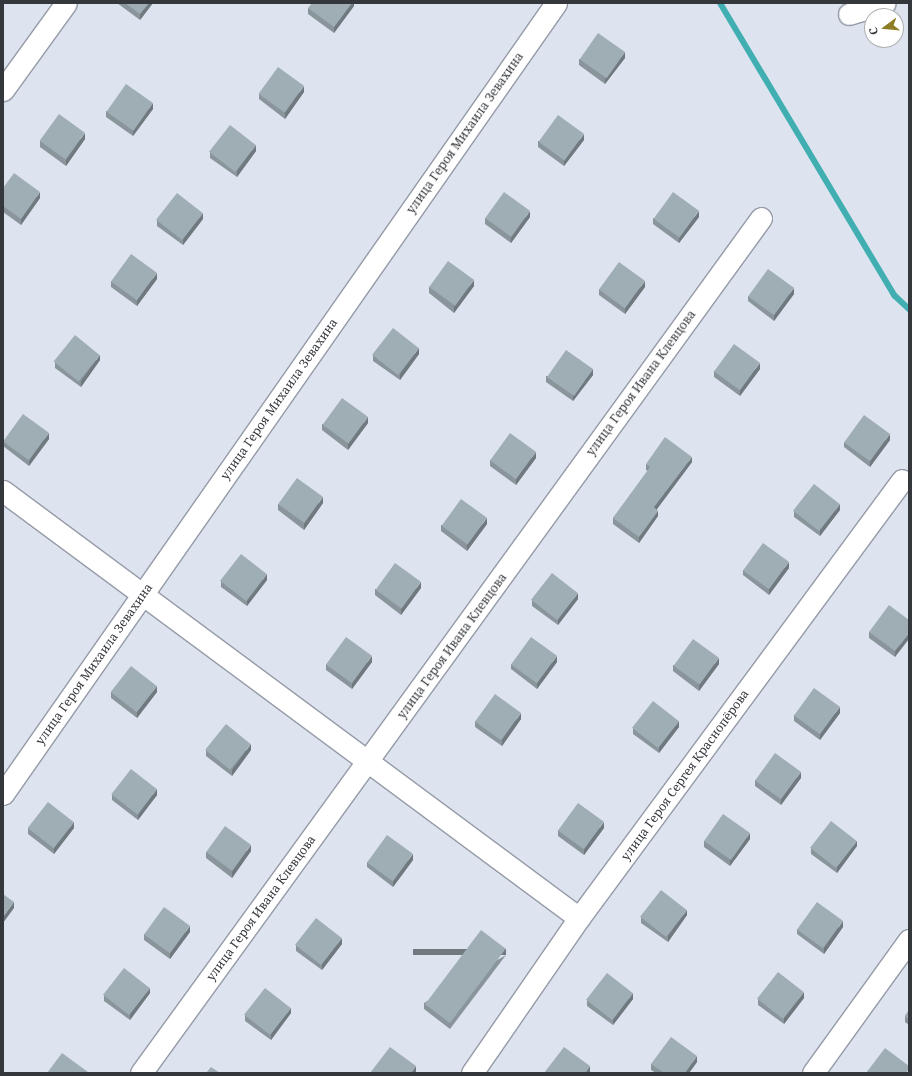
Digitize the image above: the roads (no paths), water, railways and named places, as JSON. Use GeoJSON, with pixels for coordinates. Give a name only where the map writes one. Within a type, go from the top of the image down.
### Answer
{"type":"FeatureCollection","features":[{"type":"Feature","properties":{"kind":"street"},"geometry":{"type":"LineString","coordinates":[[3,90],[66,3]]}},
{"type":"Feature","properties":{"kind":"street","name":"улица Героя Михаила Зевахина"},"geometry":{"type":"LineString","coordinates":[[3,794],[556,3]]}},
{"type":"Feature","properties":{"kind":"street"},"geometry":{"type":"LineString","coordinates":[[849,14],[884,3]]}},
{"type":"Feature","properties":{"kind":"street","name":"улица Героя Ивана Клевцова"},"geometry":{"type":"LineString","coordinates":[[141,1073],[370,760],[761,218]]}},
{"type":"Feature","properties":{"kind":"street","name":"улица Героя Сергея Краснопёрова"},"geometry":{"type":"LineString","coordinates":[[472,1073],[579,918],[902,480]]}},
{"type":"Feature","properties":{"kind":"street"},"geometry":{"type":"LineString","coordinates":[[3,491],[370,760],[579,918]]}},
{"type":"Feature","properties":{"kind":"street"},"geometry":{"type":"LineString","coordinates":[[813,1073],[909,940]]}},
{"type":"Feature","properties":{"kind":"waterway"},"geometry":{"type":"LineString","coordinates":[[720,3],[895,296],[909,309]]}}]}
